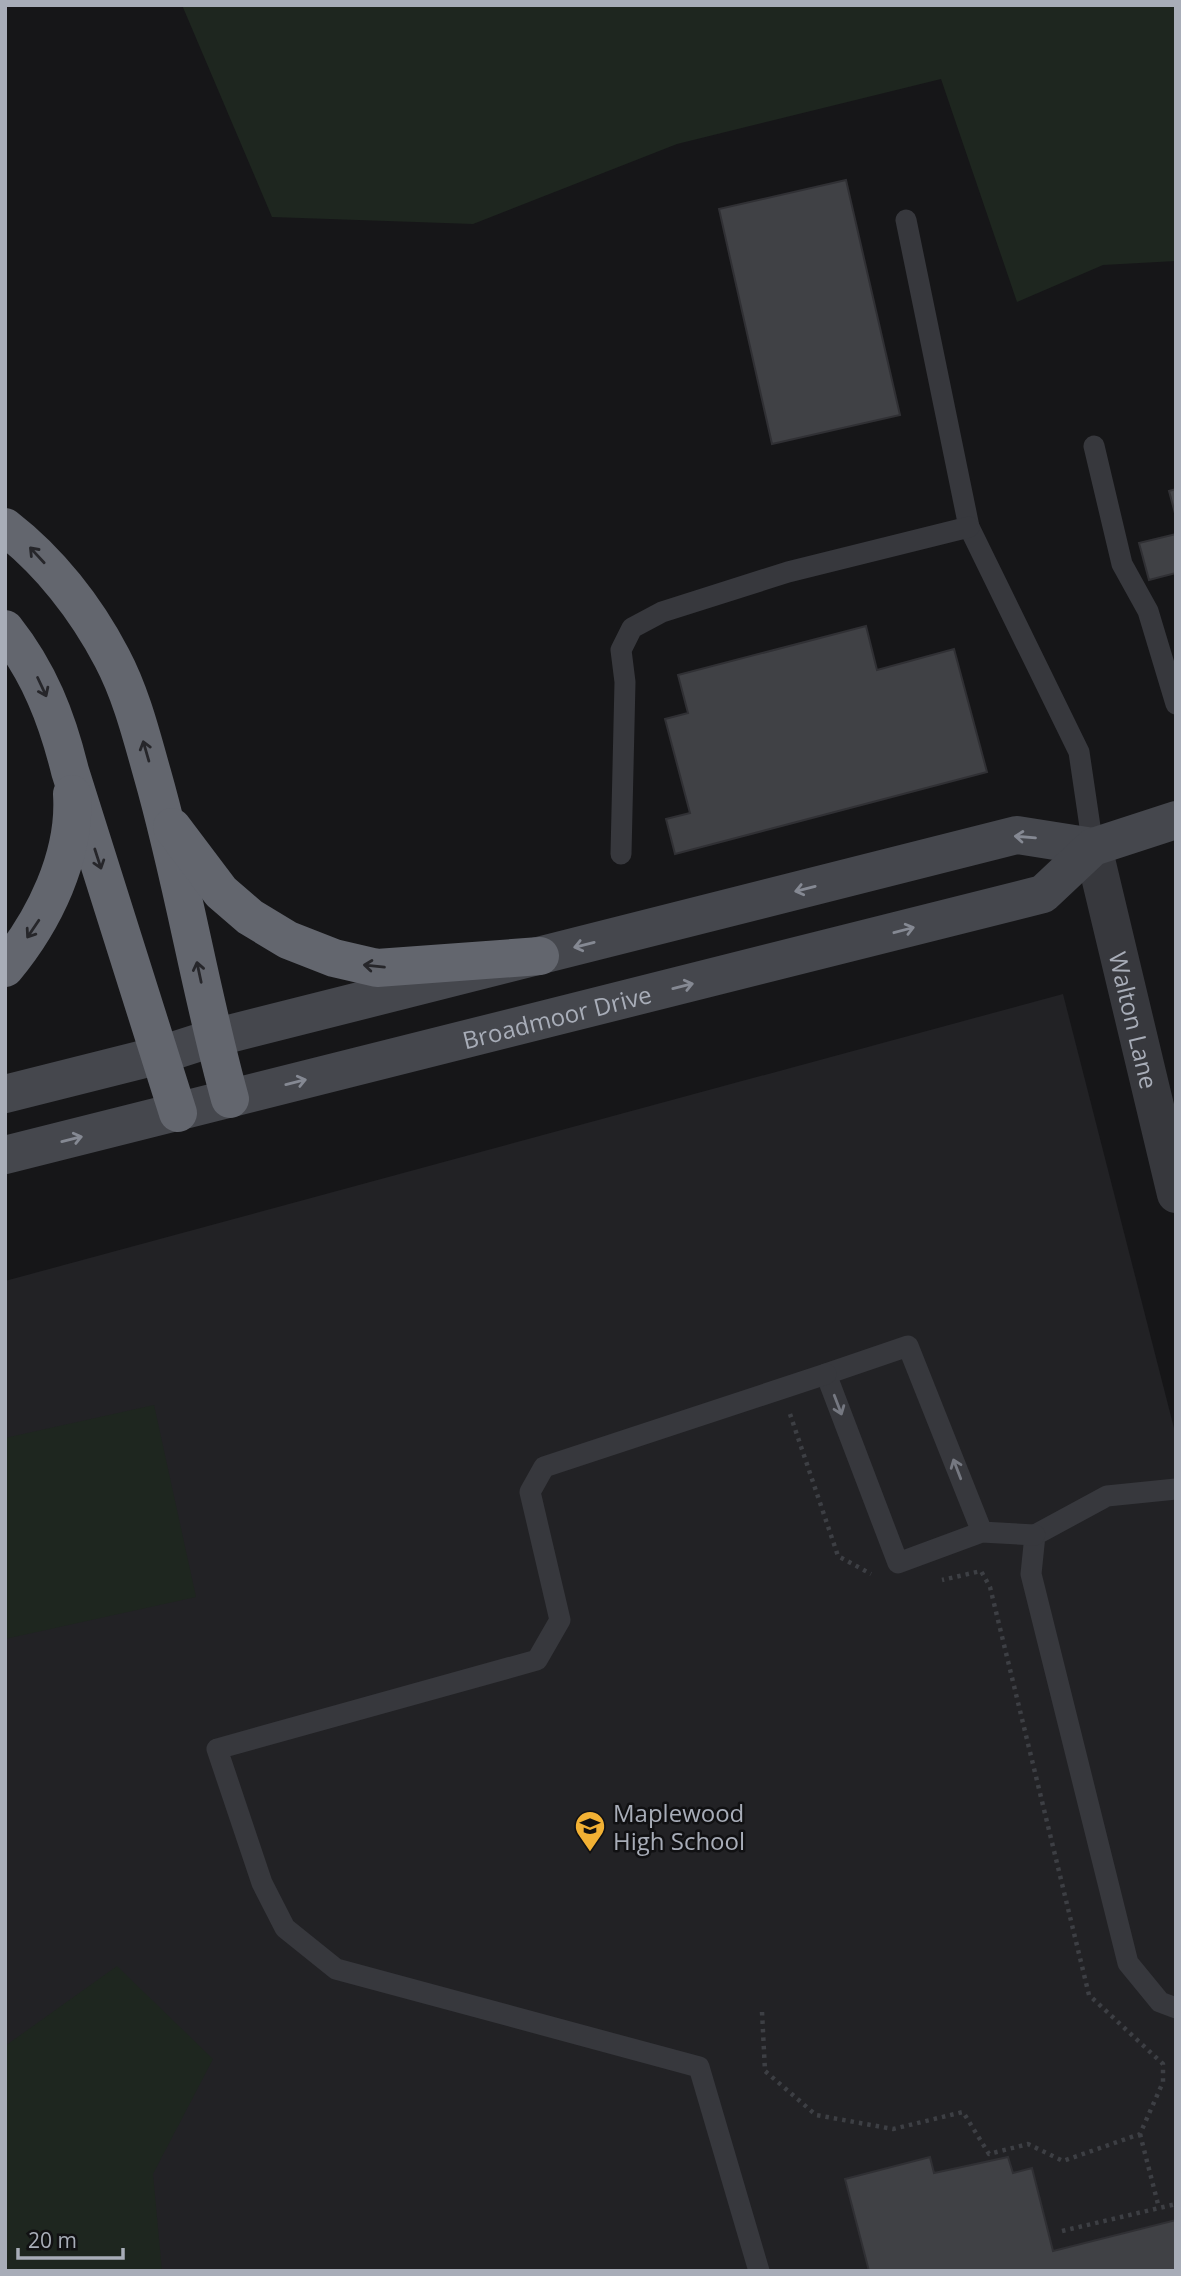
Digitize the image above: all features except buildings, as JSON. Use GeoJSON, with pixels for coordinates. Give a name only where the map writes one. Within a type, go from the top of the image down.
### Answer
{"type":"FeatureCollection","features":[{"type":"Feature","properties":{"kind":"highway"},"geometry":{"type":"LineString","coordinates":[[5,527],[24,542],[60,580],[91,622],[113,659],[135,713],[164,817],[213,1038],[230,1099]]}},
{"type":"Feature","properties":{"kind":"highway"},"geometry":{"type":"LineString","coordinates":[[5,629],[40,680],[59,727],[70,771],[178,1113]]}},
{"type":"Feature","properties":{"kind":"highway"},"geometry":{"type":"LineString","coordinates":[[5,968],[40,918],[61,865],[73,817],[70,771]]}},
{"type":"Feature","properties":{"kind":"highway"},"geometry":{"type":"LineString","coordinates":[[164,817],[221,892],[250,917],[288,940],[334,958],[377,968],[540,956]]}},
{"type":"Feature","properties":{"kind":"main road","name":"Broadmoor Drive"},"geometry":{"type":"LineString","coordinates":[[5,1155],[1043,894],[1093,847],[1176,820]]}},
{"type":"Feature","properties":{"kind":"main road","name":"Broadmoor Drive"},"geometry":{"type":"LineString","coordinates":[[5,1094],[160,1055],[213,1038],[1017,835],[1093,847]]}},
{"type":"Feature","properties":{"kind":"street","name":"Walton Lane"},"geometry":{"type":"LineString","coordinates":[[1093,847],[1176,1194]]}},
{"type":"Feature","properties":{"kind":"lane"},"geometry":{"type":"LineString","coordinates":[[906,220],[969,527],[1079,752],[1093,847]]}},
{"type":"Feature","properties":{"kind":"lane"},"geometry":{"type":"LineString","coordinates":[[1094,446],[1122,564],[1148,611],[1176,704]]}},
{"type":"Feature","properties":{"kind":"lane"},"geometry":{"type":"LineString","coordinates":[[621,853],[625,682],[621,650],[632,628],[662,612],[776,576],[969,527]]}},
{"type":"Feature","properties":{"kind":"lane"},"geometry":{"type":"LineString","coordinates":[[759,2271],[699,2067],[336,1969],[285,1928],[262,1883],[217,1749],[537,1660],[560,1620],[530,1492],[544,1467],[908,1346],[982,1532]]}},
{"type":"Feature","properties":{"kind":"lane"},"geometry":{"type":"LineString","coordinates":[[826,1374],[898,1563],[982,1532],[1035,1535],[1107,1496],[1176,1489]]}},
{"type":"Feature","properties":{"kind":"lane"},"geometry":{"type":"LineString","coordinates":[[1035,1535],[1031,1574],[1128,1963],[1160,2003],[1176,2008]]}},
{"type":"Feature","properties":{"kind":"path"},"geometry":{"type":"LineString","coordinates":[[789,1411],[838,1556],[879,1578]]}},
{"type":"Feature","properties":{"kind":"path"},"geometry":{"type":"LineString","coordinates":[[941,1580],[981,1571],[990,1587],[1088,1995],[1163,2064],[1163,2082],[1140,2134],[1159,2208]]}},
{"type":"Feature","properties":{"kind":"path"},"geometry":{"type":"LineString","coordinates":[[762,2012],[765,2071],[816,2115],[893,2129],[963,2112],[989,2154],[1028,2144],[1063,2161],[1140,2134]]}},
{"type":"Feature","properties":{"kind":"path"},"geometry":{"type":"LineString","coordinates":[[1062,2231],[1176,2204]]}},
{"type":"Feature","properties":{"kind":"shaded area"},"geometry":{"type":"Polygon","coordinates":[[[182,5],[1176,5],[1176,261],[1103,265],[1017,302],[941,79],[677,144],[473,224],[272,217],[182,5]]]}},
{"type":"Feature","properties":{"kind":"shaded area","name":"Maplewood High School"},"geometry":{"type":"Polygon","coordinates":[[[1063,994],[1176,1436],[1176,2271],[5,2271],[5,1281],[1063,994]]]}},
{"type":"Feature","properties":{"kind":"shaded area"},"geometry":{"type":"Polygon","coordinates":[[[154,1405],[196,1597],[5,1639],[5,1438],[154,1405]]]}},
{"type":"Feature","properties":{"kind":"shaded area"},"geometry":{"type":"Polygon","coordinates":[[[117,1966],[213,2059],[153,2174],[162,2271],[5,2271],[5,2046],[117,1966]]]}},
{"type":"Feature","properties":{"kind":"place","name":"Maplewood High School"},"geometry":{"type":"Point","coordinates":[590,1853]}}]}
